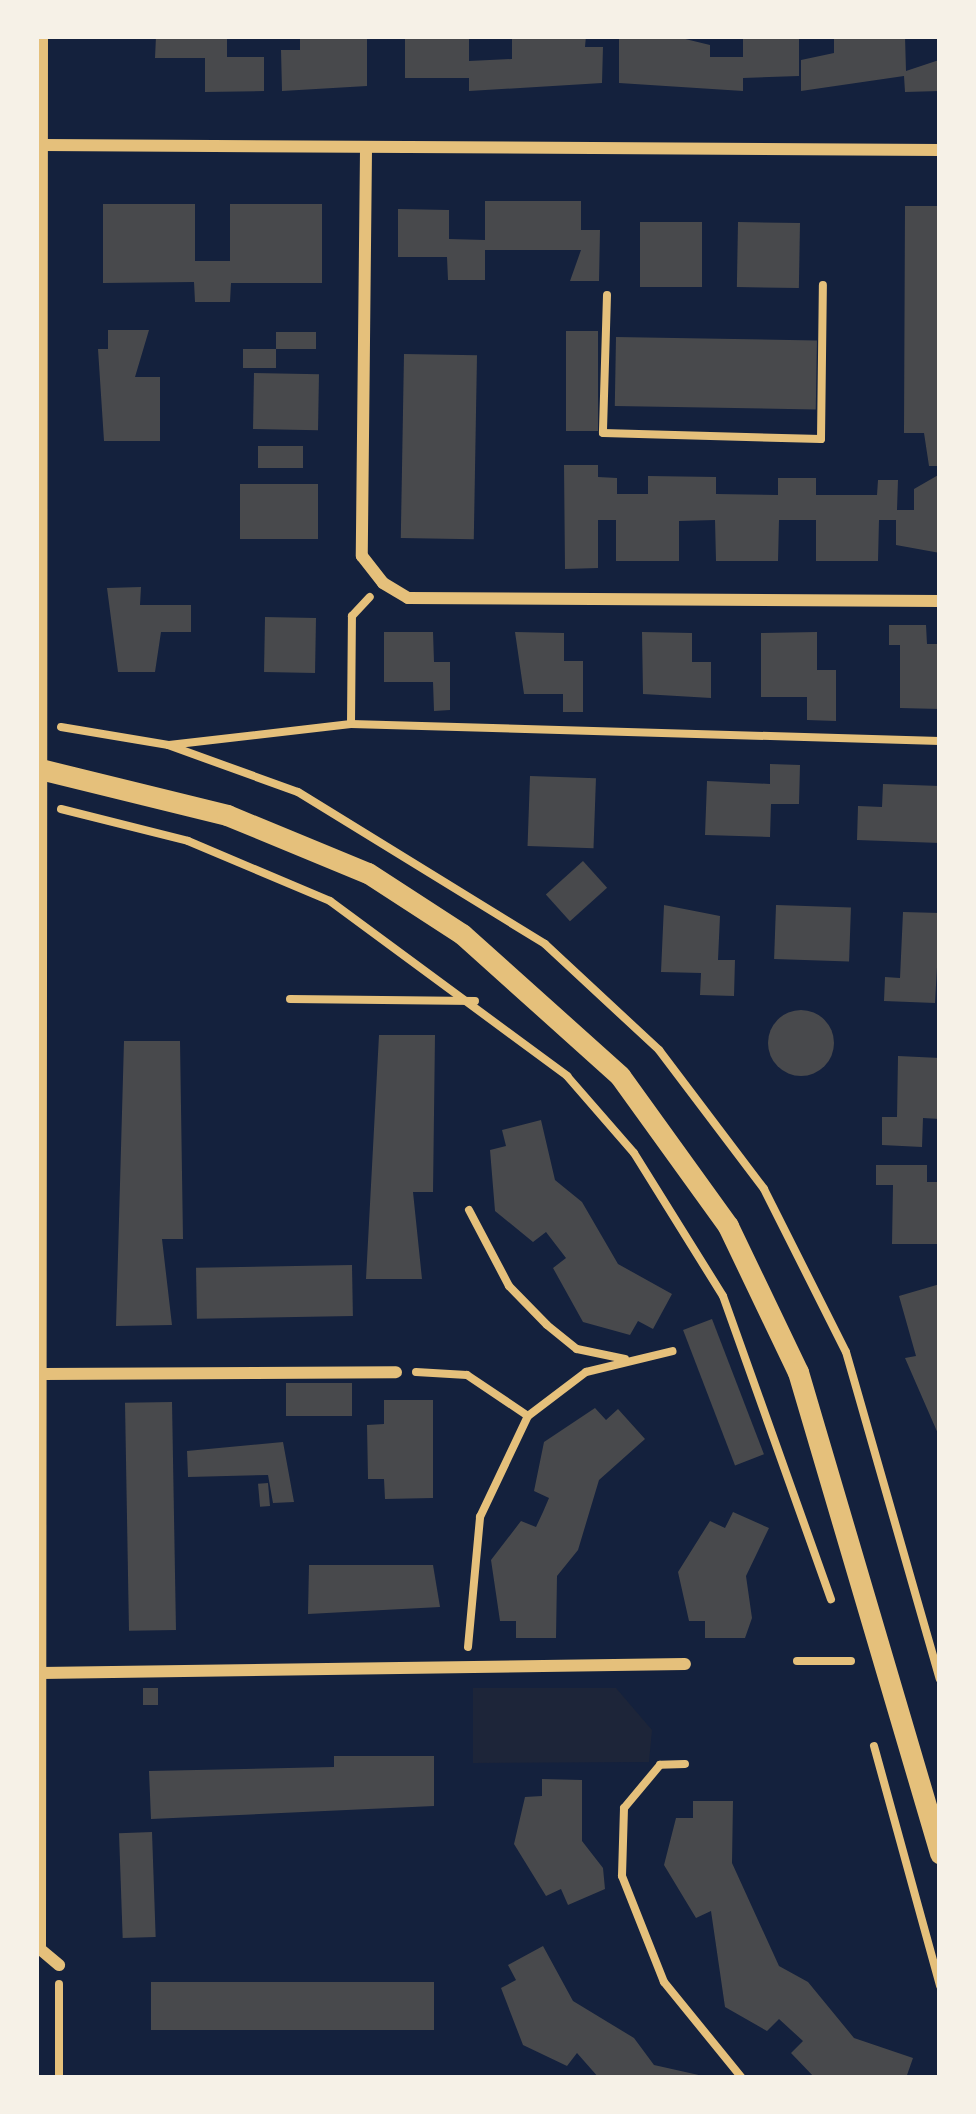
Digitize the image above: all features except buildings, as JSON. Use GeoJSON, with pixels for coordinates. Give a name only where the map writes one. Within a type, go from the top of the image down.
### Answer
{"type":"FeatureCollection","features":[{"type":"Feature","properties":{"kind":"street"},"geometry":{"type":"LineString","coordinates":[[42,36],[47,725],[42,769],[49,806],[40,1949],[59,1965]]}},
{"type":"Feature","properties":{"kind":"street"},"geometry":{"type":"LineString","coordinates":[[43,145],[940,150]]}},
{"type":"Feature","properties":{"kind":"street"},"geometry":{"type":"LineString","coordinates":[[366,150],[362,556],[383,583],[408,598],[940,601]]}},
{"type":"Feature","properties":{"kind":"street"},"geometry":{"type":"LineString","coordinates":[[42,769],[226,814],[368,873],[479,947],[620,1076],[728,1226],[798,1372],[940,1853]]}},
{"type":"Feature","properties":{"kind":"street"},"geometry":{"type":"LineString","coordinates":[[42,1374],[396,1372]]}},
{"type":"Feature","properties":{"kind":"street"},"geometry":{"type":"LineString","coordinates":[[41,1673],[685,1664]]}},
{"type":"Feature","properties":{"kind":"path"},"geometry":{"type":"LineString","coordinates":[[607,296],[602,433],[820,439],[823,285]]}},
{"type":"Feature","properties":{"kind":"path"},"geometry":{"type":"LineString","coordinates":[[351,724],[352,616],[383,583]]}},
{"type":"Feature","properties":{"kind":"path"},"geometry":{"type":"LineString","coordinates":[[168,745],[351,724],[940,741]]}},
{"type":"Feature","properties":{"kind":"path"},"geometry":{"type":"LineString","coordinates":[[47,725],[168,745],[298,792],[479,897],[604,994],[700,1099],[764,1189],[846,1352],[940,1679]]}},
{"type":"Feature","properties":{"kind":"path"},"geometry":{"type":"LineString","coordinates":[[49,806],[280,878],[477,1001],[600,1111],[683,1226],[750,1355],[838,1623]]}},
{"type":"Feature","properties":{"kind":"path"},"geometry":{"type":"LineString","coordinates":[[290,999],[477,1001]]}},
{"type":"Feature","properties":{"kind":"path"},"geometry":{"type":"LineString","coordinates":[[469,1210],[509,1286],[547,1325],[577,1349],[626,1359]]}},
{"type":"Feature","properties":{"kind":"path"},"geometry":{"type":"LineString","coordinates":[[467,1666],[480,1517],[528,1416],[586,1372],[673,1351]]}},
{"type":"Feature","properties":{"kind":"path"},"geometry":{"type":"LineString","coordinates":[[396,1372],[467,1375],[528,1416]]}},
{"type":"Feature","properties":{"kind":"path"},"geometry":{"type":"LineString","coordinates":[[845,1642],[857,1683]]}},
{"type":"Feature","properties":{"kind":"path"},"geometry":{"type":"LineString","coordinates":[[797,1661],[851,1661]]}},
{"type":"Feature","properties":{"kind":"path"},"geometry":{"type":"LineString","coordinates":[[868,1726],[940,1986]]}},
{"type":"Feature","properties":{"kind":"path"},"geometry":{"type":"LineString","coordinates":[[685,1764],[660,1765],[624,1808],[622,1876],[664,1982],[742,2078]]}},
{"type":"Feature","properties":{"kind":"path"},"geometry":{"type":"LineString","coordinates":[[59,1965],[59,2078]]}},
{"type":"Feature","properties":{"kind":"shaded area"},"geometry":{"type":"Polygon","coordinates":[[[473,1688],[616,1688],[652,1730],[649,1762],[473,1763],[473,1688]]]}}]}
